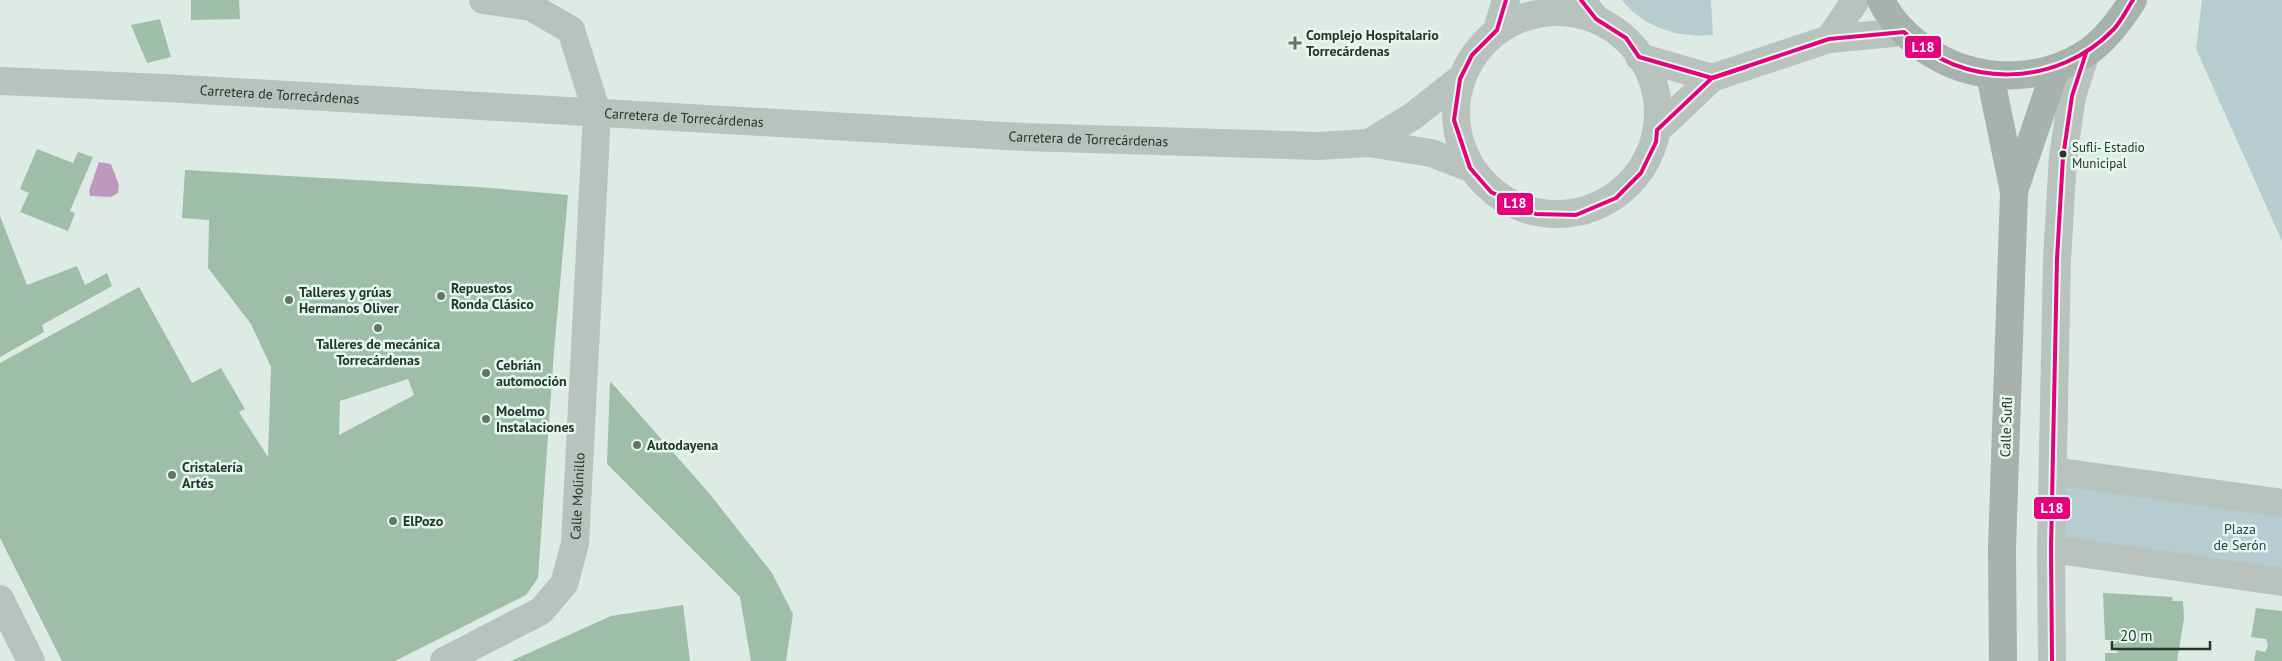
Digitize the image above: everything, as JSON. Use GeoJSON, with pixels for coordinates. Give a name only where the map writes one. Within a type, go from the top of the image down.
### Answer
{"type":"FeatureCollection","features":[{"type":"Feature","properties":{"kind":"main road"},"geometry":{"type":"LineString","coordinates":[[1881,0],[1904,32],[1929,53],[1951,64],[1990,76],[2023,76],[2056,68],[2086,53],[2115,27],[2132,0]]}},
{"type":"Feature","properties":{"kind":"main road","name":"Calle Suflí"},"geometry":{"type":"LineString","coordinates":[[2014,192],[2056,68]]}},
{"type":"Feature","properties":{"kind":"main road","name":"Calle Suflí"},"geometry":{"type":"LineString","coordinates":[[1990,76],[2014,192],[2002,548],[2003,661]]}},
{"type":"Feature","properties":{"kind":"street","name":"Calle Molinillo"},"geometry":{"type":"LineString","coordinates":[[444,661],[541,611],[564,584],[575,544],[596,113],[571,30],[531,7],[483,0]]}},
{"type":"Feature","properties":{"kind":"street"},"geometry":{"type":"LineString","coordinates":[[1497,30],[1506,0]]}},
{"type":"Feature","properties":{"kind":"street"},"geometry":{"type":"LineString","coordinates":[[1829,39],[1856,0]]}},
{"type":"Feature","properties":{"kind":"street"},"geometry":{"type":"LineString","coordinates":[[1589,9],[1626,38],[1654,81],[1660,106],[1656,142],[1641,173],[1616,198],[1576,215],[1536,214],[1491,192],[1470,168],[1454,120],[1460,79],[1472,55],[1497,30],[1532,14],[1577,13],[1589,9]]}},
{"type":"Feature","properties":{"kind":"street"},"geometry":{"type":"LineString","coordinates":[[1657,130],[1712,78],[1829,39],[1904,32]]}},
{"type":"Feature","properties":{"kind":"street"},"geometry":{"type":"LineString","coordinates":[[2052,661],[2051,549],[2057,259],[2063,157],[2072,96],[2086,53]]}},
{"type":"Feature","properties":{"kind":"street"},"geometry":{"type":"LineString","coordinates":[[1639,57],[1712,78]]}},
{"type":"Feature","properties":{"kind":"street","name":"Carretera de Torrecárdenas"},"geometry":{"type":"LineString","coordinates":[[1369,143],[1413,116],[1460,79]]}},
{"type":"Feature","properties":{"kind":"street","name":"Carretera de Torrecárdenas"},"geometry":{"type":"LineString","coordinates":[[0,81],[165,88],[1024,137],[1318,146],[1369,143],[1431,153],[1470,168]]}},
{"type":"Feature","properties":{"kind":"street"},"geometry":{"type":"LineString","coordinates":[[2053,471],[2282,503]]}},
{"type":"Feature","properties":{"kind":"street"},"geometry":{"type":"LineString","coordinates":[[2051,549],[2282,582]]}},
{"type":"Feature","properties":{"kind":"street"},"geometry":{"type":"LineString","coordinates":[[0,599],[31,661]]}},
{"type":"Feature","properties":{"kind":"green space"},"geometry":{"type":"Polygon","coordinates":[[[1622,0],[1711,0],[1713,35],[1687,35],[1663,29],[1641,18],[1622,0]]]}},
{"type":"Feature","properties":{"kind":"green space"},"geometry":{"type":"Polygon","coordinates":[[[2202,0],[2282,0],[2282,241],[2196,49],[2202,0]]]}},
{"type":"Feature","properties":{"kind":"green space","name":"Plaza de Serón"},"geometry":{"type":"Polygon","coordinates":[[[2053,471],[2282,503],[2282,582],[2051,549],[2053,471]]]}},
{"type":"Feature","properties":{"kind":"shaded area"},"geometry":{"type":"Polygon","coordinates":[[[99,162],[111,164],[119,185],[118,193],[111,197],[90,196],[89,191],[99,162]]]}},
{"type":"Feature","properties":{"kind":"building"},"geometry":{"type":"Polygon","coordinates":[[[191,0],[239,0],[240,19],[191,20],[191,0]]]}},
{"type":"Feature","properties":{"kind":"building"},"geometry":{"type":"Polygon","coordinates":[[[160,19],[171,57],[147,63],[131,25],[160,19]]]}},
{"type":"Feature","properties":{"kind":"building"},"geometry":{"type":"Polygon","coordinates":[[[37,149],[73,163],[78,152],[93,157],[70,211],[75,213],[68,231],[20,212],[29,193],[20,189],[37,149]]]}},
{"type":"Feature","properties":{"kind":"building"},"geometry":{"type":"Polygon","coordinates":[[[185,170],[479,187],[568,195],[554,351],[538,578],[526,595],[395,661],[62,661],[0,538],[0,363],[139,287],[192,383],[221,368],[245,409],[239,412],[268,457],[271,367],[251,324],[208,268],[209,220],[182,218],[185,170]],[[408,379],[340,401],[339,435],[414,395],[408,379]]]}},
{"type":"Feature","properties":{"kind":"building"},"geometry":{"type":"Polygon","coordinates":[[[0,216],[27,285],[77,266],[85,285],[107,273],[112,286],[42,325],[44,332],[0,357],[0,216]]]}},
{"type":"Feature","properties":{"kind":"building"},"geometry":{"type":"Polygon","coordinates":[[[610,381],[709,493],[772,573],[793,614],[786,661],[751,661],[740,597],[607,464],[610,381]]]}},
{"type":"Feature","properties":{"kind":"building"},"geometry":{"type":"Polygon","coordinates":[[[2103,593],[2173,597],[2172,601],[2183,601],[2184,619],[2177,661],[2105,661],[2105,653],[2119,653],[2112,646],[2119,640],[2105,640],[2103,593]]]}},
{"type":"Feature","properties":{"kind":"building"},"geometry":{"type":"Polygon","coordinates":[[[683,605],[690,661],[511,661],[611,616],[683,605]]]}},
{"type":"Feature","properties":{"kind":"building"},"geometry":{"type":"Polygon","coordinates":[[[2256,608],[2282,611],[2282,661],[2254,661],[2256,650],[2265,652],[2268,646],[2266,639],[2251,637],[2256,608]]]}},
{"type":"Feature","properties":{"kind":"transit line","name":"L18"},"geometry":{"type":"LineString","coordinates":[[1506,0],[1497,30],[1472,55],[1460,79],[1454,120],[1470,168],[1491,192],[1536,214],[1576,215],[1616,198],[1641,173],[1656,142],[1657,130],[1712,78],[1829,39],[1904,32],[1927,51],[1953,64],[1981,72],[2009,74],[2038,71],[2065,63],[2091,48],[2114,29],[2133,0]]}},
{"type":"Feature","properties":{"kind":"transit line","name":"L18"},"geometry":{"type":"LineString","coordinates":[[1581,0],[1596,19],[1626,38],[1639,57],[1712,78],[1746,67]]}},
{"type":"Feature","properties":{"kind":"transit line","name":"L18"},"geometry":{"type":"LineString","coordinates":[[2052,661],[2051,549],[2057,259],[2063,157],[2072,96],[2086,53]]}},
{"type":"Feature","properties":{"kind":"place","name":"Complejo Hospitalario Torrecárdenas"},"geometry":{"type":"Point","coordinates":[1295,43]}},
{"type":"Feature","properties":{"kind":"place","name":"Suflí- Estadio Municipal"},"geometry":{"type":"Point","coordinates":[2063,154]}},
{"type":"Feature","properties":{"kind":"place","name":"Repuestos Ronda Clásico"},"geometry":{"type":"Point","coordinates":[441,296]}},
{"type":"Feature","properties":{"kind":"place","name":"Talleres y grúas Hermanos Oliver"},"geometry":{"type":"Point","coordinates":[289,300]}},
{"type":"Feature","properties":{"kind":"place","name":"Talleres de mecánica Torrecárdenas"},"geometry":{"type":"Point","coordinates":[378,328]}},
{"type":"Feature","properties":{"kind":"place","name":"Cebrián automoción"},"geometry":{"type":"Point","coordinates":[486,373]}},
{"type":"Feature","properties":{"kind":"place","name":"Moelmo Instalaciones"},"geometry":{"type":"Point","coordinates":[486,419]}},
{"type":"Feature","properties":{"kind":"place","name":"Autodayena"},"geometry":{"type":"Point","coordinates":[637,445]}},
{"type":"Feature","properties":{"kind":"place","name":"Cristalería Artés"},"geometry":{"type":"Point","coordinates":[172,475]}},
{"type":"Feature","properties":{"kind":"place","name":"ElPozo"},"geometry":{"type":"Point","coordinates":[393,521]}}]}
